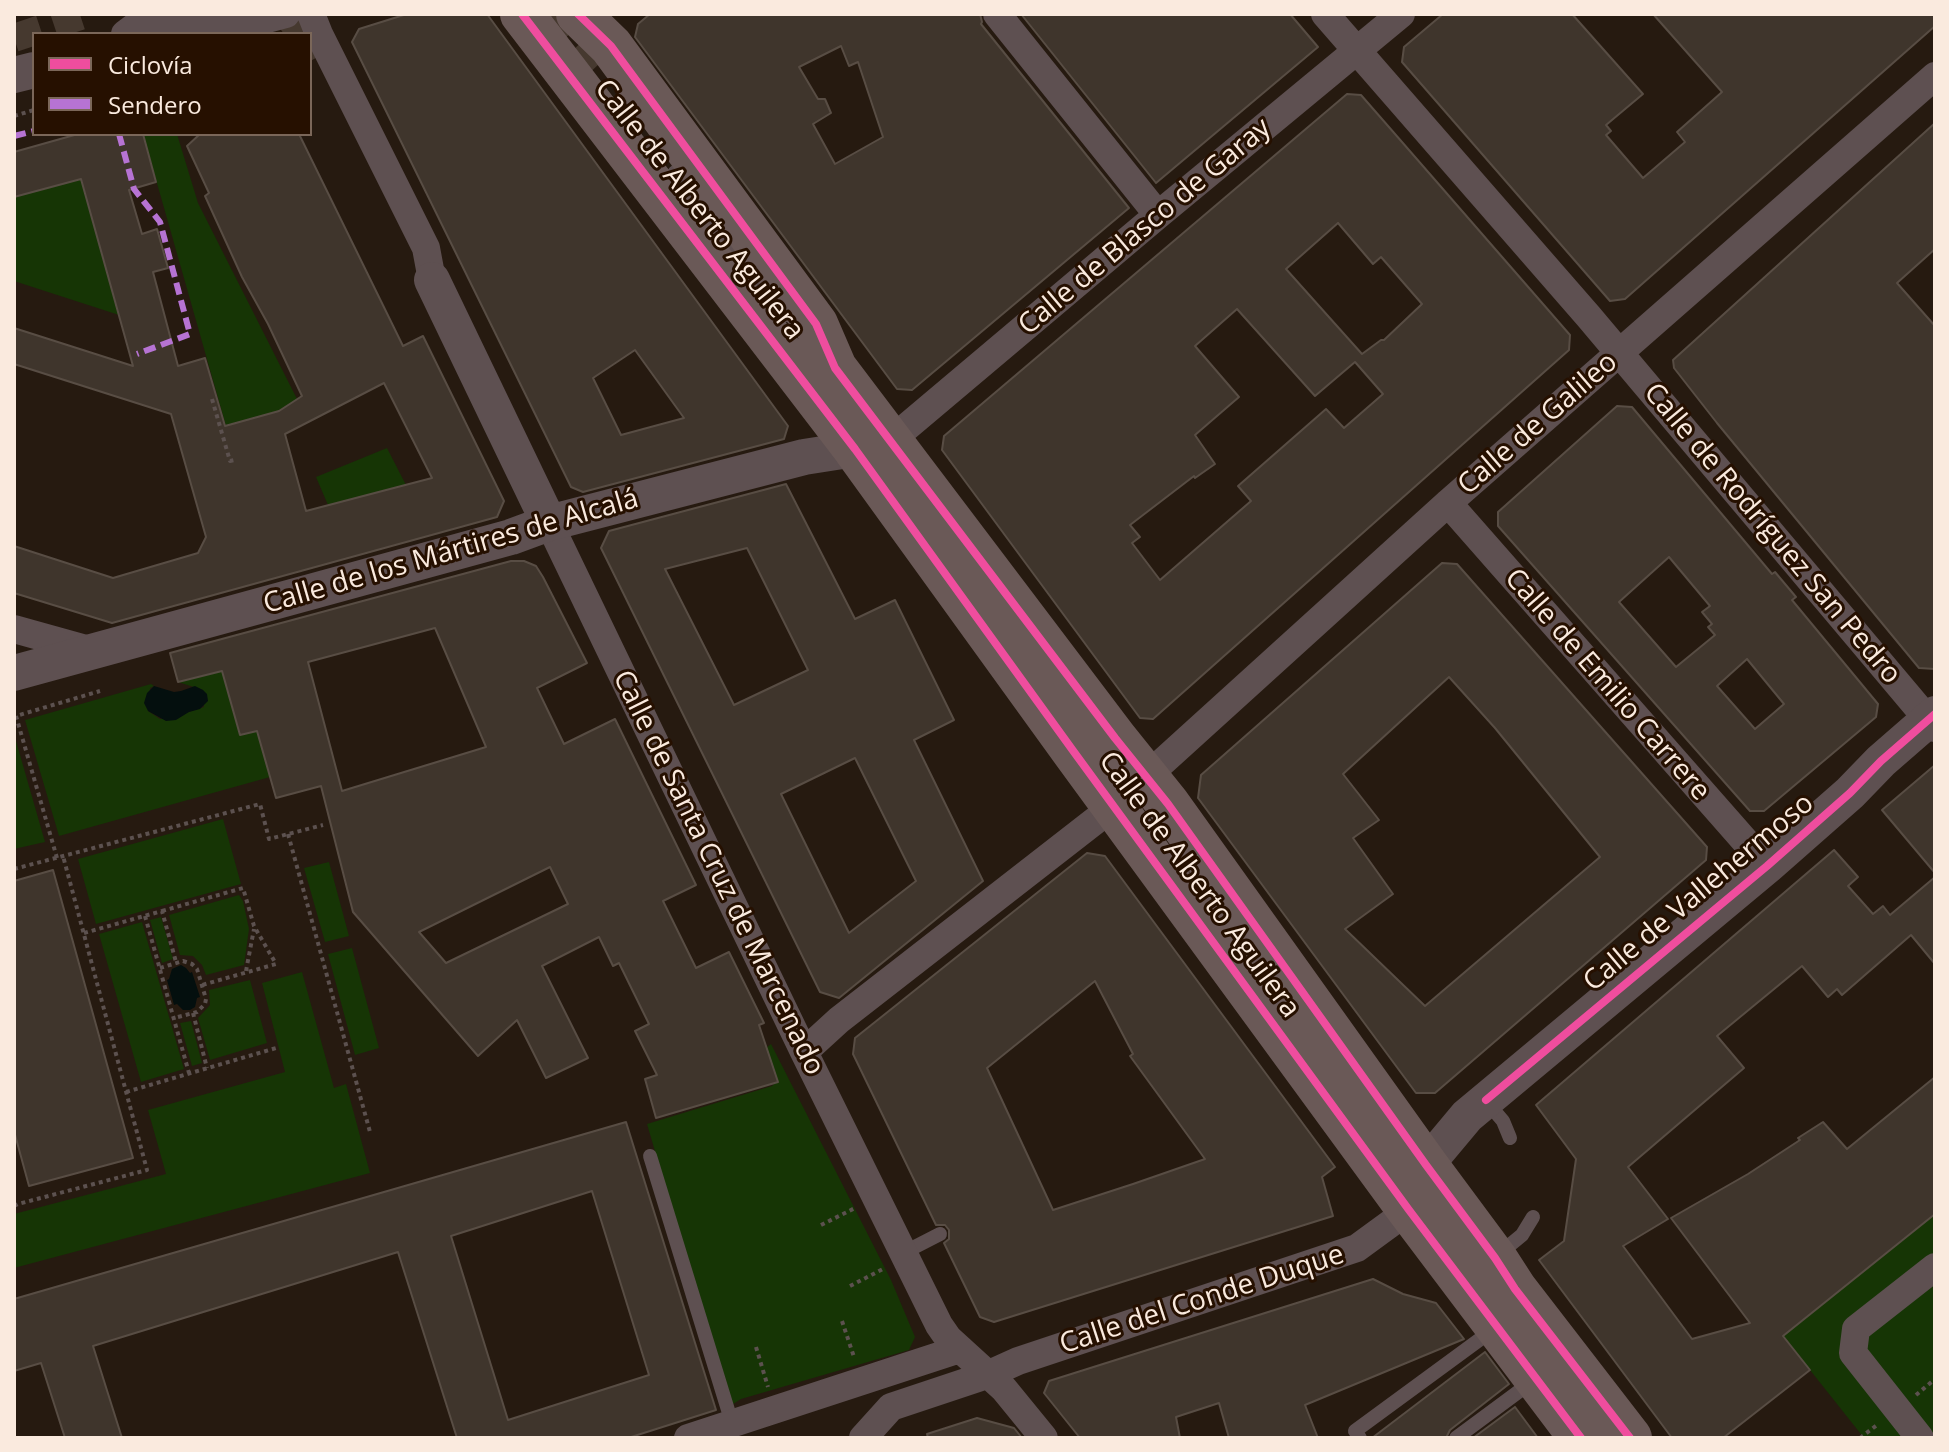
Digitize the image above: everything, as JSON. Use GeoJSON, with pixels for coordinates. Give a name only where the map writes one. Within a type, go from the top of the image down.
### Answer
{"type":"FeatureCollection","features":[{"type":"Feature","properties":{"kind":"main road","name":"Calle de Alberto Aguilera"},"geometry":{"type":"LineString","coordinates":[[522,14],[583,70],[872,445],[1168,804],[1515,1289],[1630,1438]]}},
{"type":"Feature","properties":{"kind":"main road","name":"Calle de Alberto Aguilera"},"geometry":{"type":"LineString","coordinates":[[582,16],[611,46],[816,324],[872,445],[1114,806],[1409,1210],[1581,1438]]}},
{"type":"Feature","properties":{"kind":"street"},"geometry":{"type":"LineString","coordinates":[[128,32],[141,22],[167,14]]}},
{"type":"Feature","properties":{"kind":"street"},"geometry":{"type":"LineString","coordinates":[[165,32],[225,14]]}},
{"type":"Feature","properties":{"kind":"street"},"geometry":{"type":"LineString","coordinates":[[218,32],[286,14]]}},
{"type":"Feature","properties":{"kind":"street","name":"Calle de Santa Cruz de Marcenado"},"geometry":{"type":"LineString","coordinates":[[311,14],[426,248],[432,280],[804,1052],[893,1261],[948,1338],[1004,1389],[1044,1438]]}},
{"type":"Feature","properties":{"kind":"street"},"geometry":{"type":"LineString","coordinates":[[997,14],[1158,215]]}},
{"type":"Feature","properties":{"kind":"street","name":"Calle de Rodríguez San Pedro"},"geometry":{"type":"LineString","coordinates":[[1325,14],[1619,352],[1933,721]]}},
{"type":"Feature","properties":{"kind":"street","name":"Calle de Blasco de Garay"},"geometry":{"type":"LineString","coordinates":[[872,445],[1401,14]]}},
{"type":"Feature","properties":{"kind":"street"},"geometry":{"type":"LineString","coordinates":[[582,16],[571,44],[583,70]]}},
{"type":"Feature","properties":{"kind":"street","name":"Calle de Santa Cruz de Marcenado"},"geometry":{"type":"LineString","coordinates":[[314,59],[411,258],[432,280]]}},
{"type":"Feature","properties":{"kind":"street","name":"Calle de Alberto Aguilera"},"geometry":{"type":"LineString","coordinates":[[583,70],[814,352],[835,368]]}},
{"type":"Feature","properties":{"kind":"street","name":"Calle de Galileo"},"geometry":{"type":"LineString","coordinates":[[804,1052],[839,1020],[1114,806],[1448,503],[1935,76]]}},
{"type":"Feature","properties":{"kind":"street","name":"Calle de los Mártires de Alcalá"},"geometry":{"type":"LineString","coordinates":[[14,673],[511,537],[549,523],[817,454],[872,445]]}},
{"type":"Feature","properties":{"kind":"street","name":"Calle de Emilio Carrere"},"geometry":{"type":"LineString","coordinates":[[1448,503],[1767,866]]}},
{"type":"Feature","properties":{"kind":"street"},"geometry":{"type":"LineString","coordinates":[[14,629],[93,651]]}},
{"type":"Feature","properties":{"kind":"street","name":"Calle de Vallehermoso"},"geometry":{"type":"LineString","coordinates":[[1409,1210],[1426,1165],[1459,1125],[1767,866],[1850,793],[1881,761],[1933,721]]}},
{"type":"Feature","properties":{"kind":"street","name":"Calle del Conde Duque"},"geometry":{"type":"LineString","coordinates":[[871,1428],[891,1407],[987,1375],[1018,1361],[1357,1248],[1409,1210]]}},
{"type":"Feature","properties":{"kind":"street"},"geometry":{"type":"LineString","coordinates":[[1920,1438],[1853,1353],[1856,1329],[1935,1267]]}},
{"type":"Feature","properties":{"kind":"street"},"geometry":{"type":"LineString","coordinates":[[688,1438],[858,1372],[960,1349]]}},
{"type":"Feature","properties":{"kind":"street"},"geometry":{"type":"LineString","coordinates":[[858,1372],[876,1402],[871,1428]]}},
{"type":"Feature","properties":{"kind":"lane"},"geometry":{"type":"LineString","coordinates":[[1486,1100],[1503,1121],[1510,1138]]}},
{"type":"Feature","properties":{"kind":"lane"},"geometry":{"type":"LineString","coordinates":[[650,1156],[732,1423]]}},
{"type":"Feature","properties":{"kind":"lane"},"geometry":{"type":"LineString","coordinates":[[1495,1258],[1522,1235],[1533,1217]]}},
{"type":"Feature","properties":{"kind":"lane"},"geometry":{"type":"LineString","coordinates":[[893,1261],[940,1234]]}},
{"type":"Feature","properties":{"kind":"lane"},"geometry":{"type":"LineString","coordinates":[[1360,1438],[1355,1431],[1497,1326]]}},
{"type":"Feature","properties":{"kind":"lane"},"geometry":{"type":"LineString","coordinates":[[1456,1438],[1537,1378]]}},
{"type":"Feature","properties":{"kind":"path"},"geometry":{"type":"LineString","coordinates":[[212,399],[230,461],[235,460]]}},
{"type":"Feature","properties":{"kind":"path"},"geometry":{"type":"LineString","coordinates":[[57,858],[16,716],[100,691]]}},
{"type":"Feature","properties":{"kind":"path"},"geometry":{"type":"LineString","coordinates":[[14,869],[260,804],[269,839],[323,825]]}},
{"type":"Feature","properties":{"kind":"path"},"geometry":{"type":"LineString","coordinates":[[288,834],[370,1132]]}},
{"type":"Feature","properties":{"kind":"path"},"geometry":{"type":"LineString","coordinates":[[14,1206],[147,1170],[63,856]]}},
{"type":"Feature","properties":{"kind":"path"},"geometry":{"type":"LineString","coordinates":[[84,933],[243,888],[254,926],[276,964],[202,985]]}},
{"type":"Feature","properties":{"kind":"path"},"geometry":{"type":"LineString","coordinates":[[162,911],[176,962]]}},
{"type":"Feature","properties":{"kind":"path"},"geometry":{"type":"LineString","coordinates":[[145,916],[189,1073]]}},
{"type":"Feature","properties":{"kind":"path"},"geometry":{"type":"LineString","coordinates":[[246,973],[254,926]]}},
{"type":"Feature","properties":{"kind":"path"},"geometry":{"type":"LineString","coordinates":[[160,968],[183,961],[192,964],[197,969],[206,999],[205,1004],[193,1013],[174,1018]]}},
{"type":"Feature","properties":{"kind":"path"},"geometry":{"type":"LineString","coordinates":[[193,1013],[207,1068]]}},
{"type":"Feature","properties":{"kind":"path"},"geometry":{"type":"LineString","coordinates":[[126,1092],[276,1048]]}},
{"type":"Feature","properties":{"kind":"path"},"geometry":{"type":"LineString","coordinates":[[821,1225],[853,1209]]}},
{"type":"Feature","properties":{"kind":"path"},"geometry":{"type":"LineString","coordinates":[[850,1286],[893,1261]]}},
{"type":"Feature","properties":{"kind":"path"},"geometry":{"type":"LineString","coordinates":[[842,1321],[858,1372]]}},
{"type":"Feature","properties":{"kind":"path"},"geometry":{"type":"LineString","coordinates":[[756,1347],[768,1387]]}},
{"type":"Feature","properties":{"kind":"green space"},"geometry":{"type":"Polygon","coordinates":[[[144,136],[178,136],[198,203],[297,399],[279,411],[226,426],[144,136]]]}},
{"type":"Feature","properties":{"kind":"green space"},"geometry":{"type":"Polygon","coordinates":[[[81,179],[119,315],[14,281],[14,197],[81,179]]]}},
{"type":"Feature","properties":{"kind":"green space"},"geometry":{"type":"Polygon","coordinates":[[[387,448],[406,485],[328,505],[316,477],[387,448]]]}},
{"type":"Feature","properties":{"kind":"green space"},"geometry":{"type":"Polygon","coordinates":[[[222,671],[240,735],[257,731],[270,777],[59,836],[25,720],[151,684],[154,686],[150,688],[148,711],[160,719],[189,712],[204,707],[203,690],[178,682],[222,671]]]}},
{"type":"Feature","properties":{"kind":"green space"},"geometry":{"type":"Polygon","coordinates":[[[14,734],[45,842],[14,849],[14,734]]]}},
{"type":"Feature","properties":{"kind":"green space"},"geometry":{"type":"Polygon","coordinates":[[[223,819],[241,884],[96,924],[78,859],[223,819]]]}},
{"type":"Feature","properties":{"kind":"green space"},"geometry":{"type":"Polygon","coordinates":[[[329,862],[349,936],[325,942],[304,868],[329,862]]]}},
{"type":"Feature","properties":{"kind":"green space"},"geometry":{"type":"Polygon","coordinates":[[[239,895],[249,929],[244,965],[206,975],[193,956],[180,955],[169,915],[239,895]]]}},
{"type":"Feature","properties":{"kind":"green space"},"geometry":{"type":"Polygon","coordinates":[[[161,917],[173,959],[162,963],[150,920],[161,917]]]}},
{"type":"Feature","properties":{"kind":"green space"},"geometry":{"type":"Polygon","coordinates":[[[142,922],[184,1069],[141,1082],[99,934],[142,922]]]}},
{"type":"Feature","properties":{"kind":"green space"},"geometry":{"type":"Polygon","coordinates":[[[352,948],[379,1048],[355,1055],[328,954],[352,948]]]}},
{"type":"Feature","properties":{"kind":"green space"},"geometry":{"type":"Polygon","coordinates":[[[302,972],[334,1088],[346,1084],[370,1173],[14,1268],[14,1214],[166,1174],[148,1110],[285,1072],[262,983],[302,972]]]}},
{"type":"Feature","properties":{"kind":"green space"},"geometry":{"type":"Polygon","coordinates":[[[250,980],[267,1043],[210,1060],[198,1018],[210,1005],[209,990],[250,980]]]}},
{"type":"Feature","properties":{"kind":"green space"},"geometry":{"type":"Polygon","coordinates":[[[191,1021],[202,1063],[192,1066],[180,1023],[191,1021]]]}},
{"type":"Feature","properties":{"kind":"green space"},"geometry":{"type":"Polygon","coordinates":[[[771,1044],[891,1280],[915,1337],[909,1350],[741,1399],[730,1406],[647,1124],[772,1086],[777,1081],[766,1048],[771,1044]]]}},
{"type":"Feature","properties":{"kind":"green space"},"geometry":{"type":"Polygon","coordinates":[[[1935,1214],[1935,1438],[1864,1438],[1783,1336],[1935,1214]]]}},
{"type":"Feature","properties":{"kind":"shaded area"},"geometry":{"type":"Polygon","coordinates":[[[154,686],[174,692],[195,686],[207,694],[208,701],[200,709],[166,721],[148,711],[144,703],[147,693],[154,686]]]}},
{"type":"Feature","properties":{"kind":"shaded area"},"geometry":{"type":"Polygon","coordinates":[[[181,965],[192,972],[200,997],[190,1010],[174,1005],[167,980],[172,969],[181,965]]]}},
{"type":"Feature","properties":{"kind":"building"},"geometry":{"type":"Polygon","coordinates":[[[407,14],[487,14],[788,426],[784,439],[583,492],[571,487],[352,42],[359,29],[407,14]],[[635,350],[593,378],[621,435],[684,418],[635,350]]]}},
{"type":"Feature","properties":{"kind":"building"},"geometry":{"type":"Polygon","coordinates":[[[650,14],[980,14],[981,24],[1129,208],[912,390],[897,389],[635,37],[638,24],[650,14]],[[841,46],[799,67],[818,99],[825,99],[831,113],[813,124],[835,164],[883,137],[858,62],[849,66],[841,46]]]}},
{"type":"Feature","properties":{"kind":"building"},"geometry":{"type":"Polygon","coordinates":[[[1021,14],[1290,14],[1318,47],[1156,183],[1021,14]]]}},
{"type":"Feature","properties":{"kind":"building"},"geometry":{"type":"Polygon","coordinates":[[[1443,14],[1572,14],[1643,94],[1606,125],[1611,131],[1606,135],[1643,178],[1685,142],[1677,132],[1722,92],[1653,14],[1935,14],[1935,26],[1625,299],[1610,301],[1402,62],[1404,47],[1443,14]]]}},
{"type":"Feature","properties":{"kind":"building"},"geometry":{"type":"Polygon","coordinates":[[[1347,94],[1361,95],[1570,335],[1569,350],[1153,719],[1140,718],[942,450],[944,436],[1347,94]],[[1338,223],[1286,269],[1362,354],[1384,340],[1422,304],[1381,257],[1373,264],[1338,223]],[[1237,309],[1195,346],[1239,397],[1195,435],[1215,464],[1194,476],[1130,525],[1140,537],[1132,543],[1160,580],[1251,501],[1238,486],[1326,409],[1344,428],[1383,394],[1355,362],[1315,396],[1237,309]]]}},
{"type":"Feature","properties":{"kind":"building"},"geometry":{"type":"Polygon","coordinates":[[[1935,123],[1935,249],[1897,283],[1935,326],[1935,669],[1919,668],[1717,423],[1674,368],[1673,360],[1935,123]]]}},
{"type":"Feature","properties":{"kind":"building"},"geometry":{"type":"Polygon","coordinates":[[[71,136],[144,136],[156,182],[129,190],[142,234],[157,229],[168,268],[153,272],[178,366],[205,358],[225,426],[279,411],[302,396],[242,277],[205,196],[209,193],[187,146],[198,136],[300,136],[403,346],[423,336],[504,501],[497,517],[112,623],[14,593],[14,546],[113,578],[198,553],[206,537],[171,414],[14,364],[14,328],[133,366],[81,179],[14,197],[14,152],[71,136]],[[384,383],[285,434],[306,511],[432,478],[384,383]]]}},
{"type":"Feature","properties":{"kind":"building"},"geometry":{"type":"Polygon","coordinates":[[[1617,406],[1632,407],[1772,574],[1775,572],[1796,597],[1792,600],[1878,704],[1876,717],[1764,811],[1750,811],[1498,526],[1498,512],[1617,406]],[[1669,557],[1619,602],[1676,667],[1715,635],[1708,627],[1712,624],[1702,612],[1710,606],[1669,557]],[[1747,659],[1717,686],[1755,729],[1784,704],[1747,659]]]}},
{"type":"Feature","properties":{"kind":"building"},"geometry":{"type":"Polygon","coordinates":[[[786,484],[855,619],[895,600],[954,720],[914,740],[983,881],[839,998],[820,992],[601,548],[609,531],[786,484]],[[747,548],[665,569],[734,705],[808,670],[747,548]],[[855,758],[781,794],[849,933],[916,881],[855,758]]]}},
{"type":"Feature","properties":{"kind":"building"},"geometry":{"type":"Polygon","coordinates":[[[511,561],[524,561],[536,566],[587,663],[537,688],[564,744],[615,719],[696,885],[663,901],[696,968],[729,952],[764,1023],[759,1025],[778,1082],[656,1118],[645,1079],[657,1075],[635,1031],[649,1024],[619,963],[613,966],[599,937],[542,966],[588,1058],[546,1078],[517,1020],[478,1056],[353,912],[321,786],[276,798],[257,731],[240,735],[222,671],[178,682],[170,653],[511,561]],[[435,628],[308,662],[342,791],[486,747],[435,628]],[[550,867],[419,932],[446,963],[568,904],[550,867]]]}},
{"type":"Feature","properties":{"kind":"building"},"geometry":{"type":"Polygon","coordinates":[[[1442,563],[1457,564],[1707,847],[1706,860],[1435,1093],[1416,1093],[1198,798],[1201,775],[1442,563]],[[1449,677],[1343,774],[1379,820],[1353,838],[1393,894],[1345,929],[1425,1006],[1600,857],[1495,728],[1449,677]]]}},
{"type":"Feature","properties":{"kind":"building"},"geometry":{"type":"Polygon","coordinates":[[[1935,765],[1935,873],[1882,810],[1935,765]]]}},
{"type":"Feature","properties":{"kind":"building"},"geometry":{"type":"Polygon","coordinates":[[[1834,850],[1858,877],[1848,886],[1873,914],[1883,906],[1890,915],[1935,877],[1935,964],[1911,935],[1842,995],[1837,989],[1828,997],[1802,966],[1717,1036],[1744,1068],[1628,1167],[1668,1219],[1623,1246],[1692,1339],[1750,1323],[1671,1218],[1748,1174],[1823,1122],[1847,1149],[1935,1077],[1935,1214],[1783,1336],[1810,1370],[1723,1438],[1672,1438],[1539,1260],[1564,1241],[1576,1159],[1536,1105],[1834,850]]]}},
{"type":"Feature","properties":{"kind":"building"},"geometry":{"type":"Polygon","coordinates":[[[1087,853],[1105,856],[1335,1167],[1322,1177],[1333,1216],[994,1322],[980,1317],[944,1243],[949,1239],[949,1230],[945,1225],[936,1225],[853,1054],[855,1038],[1087,853]],[[1095,981],[987,1068],[1053,1210],[1205,1159],[1130,1056],[1133,1054],[1095,981]]]}},
{"type":"Feature","properties":{"kind":"building"},"geometry":{"type":"Polygon","coordinates":[[[53,870],[133,1158],[29,1186],[14,1131],[14,881],[53,870]]]}},
{"type":"Feature","properties":{"kind":"building"},"geometry":{"type":"Polygon","coordinates":[[[626,1122],[716,1410],[628,1438],[457,1438],[398,1252],[93,1346],[122,1438],[65,1438],[41,1363],[14,1371],[14,1299],[626,1122]],[[592,1191],[451,1236],[508,1420],[649,1375],[592,1191]]]}},
{"type":"Feature","properties":{"kind":"building"},"geometry":{"type":"Polygon","coordinates":[[[1373,1279],[1403,1294],[1436,1303],[1464,1339],[1305,1405],[1318,1438],[1229,1438],[1219,1403],[1176,1417],[1180,1438],[1080,1438],[1044,1393],[1049,1381],[1373,1279]]]}},
{"type":"Feature","properties":{"kind":"building"},"geometry":{"type":"Polygon","coordinates":[[[1485,1352],[1509,1384],[1450,1430],[1446,1438],[1372,1438],[1485,1352]]]}},
{"type":"Feature","properties":{"kind":"building"},"geometry":{"type":"Polygon","coordinates":[[[1515,1407],[1538,1438],[1473,1438],[1515,1407]]]}},
{"type":"Feature","properties":{"kind":"building"},"geometry":{"type":"Polygon","coordinates":[[[977,1418],[1014,1428],[1022,1438],[928,1438],[927,1434],[977,1418]]]}},
{"type":"Feature","properties":{"kind":"tunnel"},"geometry":{"type":"LineString","coordinates":[[14,38],[86,14]]}},
{"type":"Feature","properties":{"kind":"tunnel"},"geometry":{"type":"LineString","coordinates":[[287,14],[300,32]]}},
{"type":"Feature","properties":{"kind":"tunnel"},"geometry":{"type":"LineString","coordinates":[[550,14],[600,67]]}},
{"type":"Feature","properties":{"kind":"tunnel"},"geometry":{"type":"LineString","coordinates":[[312,56],[314,59]]}},
{"type":"Feature","properties":{"kind":"marked path"},"geometry":{"type":"LineString","coordinates":[[14,136],[32,132]]}},
{"type":"Feature","properties":{"kind":"marked path"},"geometry":{"type":"LineString","coordinates":[[120,136],[134,189],[160,222],[190,334],[137,354]]}},
{"type":"Feature","properties":{"kind":"cycle path"},"geometry":{"type":"LineString","coordinates":[[522,14],[855,449],[1409,1210],[1581,1438]]}},
{"type":"Feature","properties":{"kind":"cycle path"},"geometry":{"type":"LineString","coordinates":[[578,14],[611,46],[816,324],[835,368],[1168,804],[1515,1289],[1630,1438]]}},
{"type":"Feature","properties":{"kind":"cycle path"},"geometry":{"type":"LineString","coordinates":[[1486,1100],[1767,866],[1935,714]]}}]}
